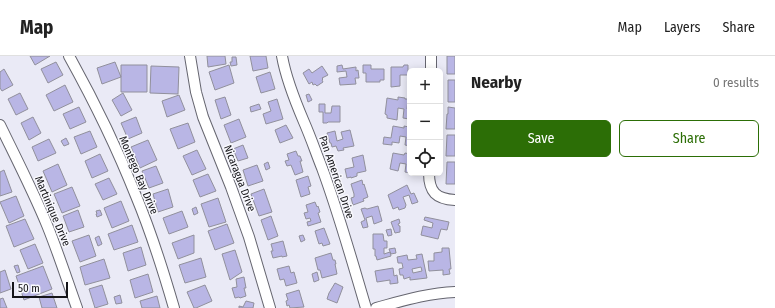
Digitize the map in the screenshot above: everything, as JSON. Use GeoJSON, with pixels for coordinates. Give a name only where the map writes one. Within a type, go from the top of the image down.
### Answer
{"type":"FeatureCollection","features":[{"type":"Feature","properties":{"kind":"street","name":"Montego Bay Drive"},"geometry":{"type":"LineString","coordinates":[[69,56],[104,124],[135,194],[174,308]]}},
{"type":"Feature","properties":{"kind":"street","name":"Nicaragua Drive"},"geometry":{"type":"LineString","coordinates":[[190,56],[196,92],[203,117],[249,237],[270,308]]}},
{"type":"Feature","properties":{"kind":"street","name":"Pan American Drive"},"geometry":{"type":"LineString","coordinates":[[282,56],[293,96],[313,143],[336,208],[366,308]]}},
{"type":"Feature","properties":{"kind":"street"},"geometry":{"type":"LineString","coordinates":[[431,56],[431,68]]}},
{"type":"Feature","properties":{"kind":"street","name":"Martinique Drive"},"geometry":{"type":"LineString","coordinates":[[0,125],[41,211],[76,308]]}},
{"type":"Feature","properties":{"kind":"street"},"geometry":{"type":"LineString","coordinates":[[429,176],[431,188],[436,195],[442,198],[455,200]]}},
{"type":"Feature","properties":{"kind":"street"},"geometry":{"type":"LineString","coordinates":[[376,308],[421,296],[455,292]]}},
{"type":"Feature","properties":{"kind":"building"},"geometry":{"type":"Polygon","coordinates":[[[30,56],[50,56],[35,65],[30,56]]]}},
{"type":"Feature","properties":{"kind":"building"},"geometry":{"type":"Polygon","coordinates":[[[207,56],[225,56],[226,64],[208,67],[207,56]]]}},
{"type":"Feature","properties":{"kind":"building"},"geometry":{"type":"Polygon","coordinates":[[[250,56],[266,56],[268,68],[253,71],[250,56]]]}},
{"type":"Feature","properties":{"kind":"building"},"geometry":{"type":"Polygon","coordinates":[[[447,56],[455,56],[455,74],[447,74],[447,56]]]}},
{"type":"Feature","properties":{"kind":"building"},"geometry":{"type":"Polygon","coordinates":[[[232,57],[236,57],[237,65],[231,66],[230,62],[232,62],[232,57]]]}},
{"type":"Feature","properties":{"kind":"building"},"geometry":{"type":"Polygon","coordinates":[[[56,62],[63,75],[48,83],[41,69],[56,62]]]}},
{"type":"Feature","properties":{"kind":"building"},"geometry":{"type":"Polygon","coordinates":[[[115,62],[121,77],[102,84],[97,68],[115,62]]]}},
{"type":"Feature","properties":{"kind":"building"},"geometry":{"type":"Polygon","coordinates":[[[121,65],[147,65],[147,92],[121,92],[121,65]]]}},
{"type":"Feature","properties":{"kind":"building"},"geometry":{"type":"Polygon","coordinates":[[[229,65],[234,83],[215,90],[209,72],[229,65]]]}},
{"type":"Feature","properties":{"kind":"building"},"geometry":{"type":"Polygon","coordinates":[[[342,65],[343,69],[356,67],[359,78],[355,78],[356,84],[340,85],[339,78],[347,77],[346,71],[337,72],[337,66],[342,65]]]}},
{"type":"Feature","properties":{"kind":"building"},"geometry":{"type":"Polygon","coordinates":[[[363,65],[371,65],[371,69],[384,69],[384,80],[380,80],[380,82],[366,82],[366,73],[363,73],[363,65]]]}},
{"type":"Feature","properties":{"kind":"building"},"geometry":{"type":"Polygon","coordinates":[[[404,65],[408,65],[407,75],[400,75],[400,86],[391,87],[391,67],[403,67],[404,65]]]}},
{"type":"Feature","properties":{"kind":"building"},"geometry":{"type":"Polygon","coordinates":[[[151,66],[179,67],[178,94],[150,93],[151,66]]]}},
{"type":"Feature","properties":{"kind":"building"},"geometry":{"type":"Polygon","coordinates":[[[322,66],[328,75],[322,78],[323,82],[317,86],[315,84],[313,85],[312,82],[309,84],[303,73],[309,69],[312,73],[322,66]]]}},
{"type":"Feature","properties":{"kind":"building"},"geometry":{"type":"Polygon","coordinates":[[[4,69],[13,85],[2,91],[0,88],[0,72],[4,69]]]}},
{"type":"Feature","properties":{"kind":"building"},"geometry":{"type":"Polygon","coordinates":[[[270,72],[275,89],[261,93],[256,77],[270,72]]]}},
{"type":"Feature","properties":{"kind":"building"},"geometry":{"type":"Polygon","coordinates":[[[448,80],[455,80],[455,102],[448,102],[448,80]]]}},
{"type":"Feature","properties":{"kind":"building"},"geometry":{"type":"Polygon","coordinates":[[[65,85],[73,102],[54,111],[46,95],[65,85]]]}},
{"type":"Feature","properties":{"kind":"building"},"geometry":{"type":"Polygon","coordinates":[[[20,93],[28,109],[16,115],[8,99],[20,93]]]}},
{"type":"Feature","properties":{"kind":"building"},"geometry":{"type":"Polygon","coordinates":[[[123,93],[132,110],[121,116],[112,100],[123,93]]]}},
{"type":"Feature","properties":{"kind":"building"},"geometry":{"type":"Polygon","coordinates":[[[309,94],[312,100],[308,102],[306,95],[309,94]]]}},
{"type":"Feature","properties":{"kind":"building"},"geometry":{"type":"Polygon","coordinates":[[[179,95],[185,110],[167,117],[162,101],[179,95]]]}},
{"type":"Feature","properties":{"kind":"building"},"geometry":{"type":"Polygon","coordinates":[[[225,97],[231,115],[221,119],[215,100],[225,97]]]}},
{"type":"Feature","properties":{"kind":"building"},"geometry":{"type":"Polygon","coordinates":[[[398,97],[407,99],[407,119],[403,118],[404,109],[398,108],[397,120],[387,118],[387,115],[385,114],[387,98],[398,100],[398,97]]]}},
{"type":"Feature","properties":{"kind":"building"},"geometry":{"type":"Polygon","coordinates":[[[277,99],[283,119],[266,124],[263,114],[271,111],[268,102],[277,99]]]}},
{"type":"Feature","properties":{"kind":"building"},"geometry":{"type":"Polygon","coordinates":[[[259,104],[261,109],[251,112],[250,107],[259,104]]]}},
{"type":"Feature","properties":{"kind":"building"},"geometry":{"type":"Polygon","coordinates":[[[319,104],[325,104],[325,113],[331,113],[332,106],[340,106],[340,122],[323,123],[323,112],[319,112],[319,104]]]}},
{"type":"Feature","properties":{"kind":"building"},"geometry":{"type":"Polygon","coordinates":[[[79,107],[86,122],[70,129],[63,114],[79,107]]]}},
{"type":"Feature","properties":{"kind":"building"},"geometry":{"type":"Polygon","coordinates":[[[448,107],[455,108],[455,129],[446,129],[448,107]]]}},
{"type":"Feature","properties":{"kind":"building"},"geometry":{"type":"Polygon","coordinates":[[[33,117],[41,133],[29,140],[21,123],[33,117]]]}},
{"type":"Feature","properties":{"kind":"building"},"geometry":{"type":"Polygon","coordinates":[[[136,117],[142,133],[128,139],[121,123],[136,117]]]}},
{"type":"Feature","properties":{"kind":"building"},"geometry":{"type":"Polygon","coordinates":[[[239,119],[246,137],[231,143],[224,125],[239,119]]]}},
{"type":"Feature","properties":{"kind":"building"},"geometry":{"type":"Polygon","coordinates":[[[188,123],[195,142],[178,149],[170,129],[188,123]]]}},
{"type":"Feature","properties":{"kind":"building"},"geometry":{"type":"Polygon","coordinates":[[[286,125],[293,138],[280,143],[275,130],[286,125]]]}},
{"type":"Feature","properties":{"kind":"building"},"geometry":{"type":"Polygon","coordinates":[[[393,126],[404,128],[404,126],[407,127],[407,145],[405,145],[406,137],[400,136],[399,143],[392,142],[392,145],[383,144],[384,137],[391,138],[393,126]]]}},
{"type":"Feature","properties":{"kind":"building"},"geometry":{"type":"Polygon","coordinates":[[[350,130],[354,146],[343,148],[344,150],[338,151],[336,146],[332,147],[327,133],[335,131],[337,141],[343,139],[341,132],[350,130]]]}},
{"type":"Feature","properties":{"kind":"building"},"geometry":{"type":"Polygon","coordinates":[[[90,131],[97,147],[81,154],[74,137],[90,131]]]}},
{"type":"Feature","properties":{"kind":"building"},"geometry":{"type":"Polygon","coordinates":[[[447,135],[455,135],[455,156],[446,156],[447,135]]]}},
{"type":"Feature","properties":{"kind":"building"},"geometry":{"type":"Polygon","coordinates":[[[66,138],[69,144],[64,146],[61,141],[66,138]]]}},
{"type":"Feature","properties":{"kind":"building"},"geometry":{"type":"Polygon","coordinates":[[[49,139],[56,153],[38,161],[32,147],[49,139]]]}},
{"type":"Feature","properties":{"kind":"building"},"geometry":{"type":"Polygon","coordinates":[[[148,140],[157,160],[140,168],[131,147],[148,140]]]}},
{"type":"Feature","properties":{"kind":"building"},"geometry":{"type":"Polygon","coordinates":[[[243,145],[248,158],[238,161],[233,149],[243,145]]]}},
{"type":"Feature","properties":{"kind":"building"},"geometry":{"type":"Polygon","coordinates":[[[197,150],[206,169],[192,175],[183,156],[197,150]]]}},
{"type":"Feature","properties":{"kind":"building"},"geometry":{"type":"Polygon","coordinates":[[[296,151],[302,161],[300,161],[303,172],[295,175],[291,165],[287,166],[285,161],[289,160],[287,154],[296,151]]]}},
{"type":"Feature","properties":{"kind":"building"},"geometry":{"type":"Polygon","coordinates":[[[393,153],[404,155],[405,153],[407,153],[407,172],[405,172],[406,164],[400,163],[398,171],[390,169],[393,153]]]}},
{"type":"Feature","properties":{"kind":"building"},"geometry":{"type":"Polygon","coordinates":[[[100,154],[108,171],[92,178],[85,161],[100,154]]]}},
{"type":"Feature","properties":{"kind":"building"},"geometry":{"type":"Polygon","coordinates":[[[363,155],[366,171],[357,173],[357,176],[347,178],[345,169],[354,167],[352,158],[363,155]]]}},
{"type":"Feature","properties":{"kind":"building"},"geometry":{"type":"Polygon","coordinates":[[[268,162],[270,168],[266,170],[264,164],[268,162]]]}},
{"type":"Feature","properties":{"kind":"building"},"geometry":{"type":"Polygon","coordinates":[[[447,162],[455,162],[455,184],[446,184],[447,162]]]}},
{"type":"Feature","properties":{"kind":"building"},"geometry":{"type":"Polygon","coordinates":[[[58,164],[67,185],[52,192],[43,171],[58,164]]]}},
{"type":"Feature","properties":{"kind":"building"},"geometry":{"type":"Polygon","coordinates":[[[257,165],[263,181],[248,186],[243,170],[257,165]]]}},
{"type":"Feature","properties":{"kind":"building"},"geometry":{"type":"Polygon","coordinates":[[[156,166],[163,183],[149,188],[142,171],[156,166]]]}},
{"type":"Feature","properties":{"kind":"building"},"geometry":{"type":"Polygon","coordinates":[[[4,170],[12,192],[0,196],[0,172],[4,170]]]}},
{"type":"Feature","properties":{"kind":"building"},"geometry":{"type":"Polygon","coordinates":[[[208,174],[216,191],[200,197],[193,180],[208,174]]]}},
{"type":"Feature","properties":{"kind":"building"},"geometry":{"type":"Polygon","coordinates":[[[308,176],[311,186],[308,187],[310,194],[301,197],[296,180],[308,176]]]}},
{"type":"Feature","properties":{"kind":"building"},"geometry":{"type":"Polygon","coordinates":[[[109,178],[117,194],[103,200],[95,184],[109,178]]]}},
{"type":"Feature","properties":{"kind":"building"},"geometry":{"type":"Polygon","coordinates":[[[362,180],[368,197],[363,199],[364,201],[353,205],[351,198],[354,197],[354,194],[351,184],[362,180]]]}},
{"type":"Feature","properties":{"kind":"building"},"geometry":{"type":"Polygon","coordinates":[[[407,185],[411,194],[414,193],[418,202],[412,204],[409,195],[403,197],[406,205],[405,208],[399,210],[398,207],[393,209],[388,195],[407,185]]]}},
{"type":"Feature","properties":{"kind":"building"},"geometry":{"type":"Polygon","coordinates":[[[72,187],[80,206],[62,213],[54,194],[72,187]]]}},
{"type":"Feature","properties":{"kind":"building"},"geometry":{"type":"Polygon","coordinates":[[[168,189],[173,207],[158,212],[153,194],[168,189]]]}},
{"type":"Feature","properties":{"kind":"building"},"geometry":{"type":"Polygon","coordinates":[[[264,189],[272,212],[259,216],[251,194],[264,189]]]}},
{"type":"Feature","properties":{"kind":"building"},"geometry":{"type":"Polygon","coordinates":[[[16,196],[24,216],[9,223],[0,202],[16,196]]]}},
{"type":"Feature","properties":{"kind":"building"},"geometry":{"type":"Polygon","coordinates":[[[218,198],[226,222],[209,227],[201,204],[218,198]]]}},
{"type":"Feature","properties":{"kind":"building"},"geometry":{"type":"Polygon","coordinates":[[[121,201],[129,221],[112,228],[104,208],[121,201]]]}},
{"type":"Feature","properties":{"kind":"building"},"geometry":{"type":"Polygon","coordinates":[[[315,202],[320,212],[318,213],[321,222],[308,226],[307,222],[311,221],[310,218],[306,219],[304,213],[308,212],[306,205],[315,202]]]}},
{"type":"Feature","properties":{"kind":"building"},"geometry":{"type":"Polygon","coordinates":[[[378,206],[382,221],[374,224],[372,216],[366,218],[368,227],[363,228],[361,222],[365,220],[361,209],[378,206]]]}},
{"type":"Feature","properties":{"kind":"building"},"geometry":{"type":"Polygon","coordinates":[[[196,207],[198,213],[194,215],[192,209],[196,207]]]}},
{"type":"Feature","properties":{"kind":"building"},"geometry":{"type":"Polygon","coordinates":[[[78,210],[84,227],[69,232],[63,216],[78,210]]]}},
{"type":"Feature","properties":{"kind":"building"},"geometry":{"type":"Polygon","coordinates":[[[100,210],[102,215],[97,217],[96,211],[100,210]]]}},
{"type":"Feature","properties":{"kind":"building"},"geometry":{"type":"Polygon","coordinates":[[[182,211],[188,227],[169,234],[163,218],[182,211]]]}},
{"type":"Feature","properties":{"kind":"building"},"geometry":{"type":"Polygon","coordinates":[[[271,216],[278,236],[268,240],[261,220],[271,216]]]}},
{"type":"Feature","properties":{"kind":"building"},"geometry":{"type":"Polygon","coordinates":[[[425,217],[449,222],[447,230],[441,229],[438,239],[421,235],[423,226],[432,228],[433,223],[424,220],[425,217]]]}},
{"type":"Feature","properties":{"kind":"building"},"geometry":{"type":"Polygon","coordinates":[[[25,219],[34,239],[14,247],[6,226],[25,219]]]}},
{"type":"Feature","properties":{"kind":"building"},"geometry":{"type":"Polygon","coordinates":[[[399,219],[400,223],[398,224],[400,226],[400,232],[395,233],[391,222],[399,219]]]}},
{"type":"Feature","properties":{"kind":"building"},"geometry":{"type":"Polygon","coordinates":[[[227,224],[234,243],[215,250],[208,231],[227,224]]]}},
{"type":"Feature","properties":{"kind":"building"},"geometry":{"type":"Polygon","coordinates":[[[132,225],[138,242],[114,250],[108,234],[132,225]]]}},
{"type":"Feature","properties":{"kind":"building"},"geometry":{"type":"Polygon","coordinates":[[[324,228],[330,244],[323,246],[322,243],[319,244],[315,231],[324,228]]]}},
{"type":"Feature","properties":{"kind":"building"},"geometry":{"type":"Polygon","coordinates":[[[391,229],[392,235],[388,236],[386,230],[391,229]]]}},
{"type":"Feature","properties":{"kind":"building"},"geometry":{"type":"Polygon","coordinates":[[[373,234],[383,234],[384,241],[387,241],[387,248],[384,248],[384,254],[390,252],[391,256],[377,260],[375,256],[375,249],[373,249],[373,234]]]}},
{"type":"Feature","properties":{"kind":"building"},"geometry":{"type":"Polygon","coordinates":[[[89,235],[96,256],[80,262],[72,241],[89,235]]]}},
{"type":"Feature","properties":{"kind":"building"},"geometry":{"type":"Polygon","coordinates":[[[194,235],[194,253],[178,259],[172,243],[194,235]]]}},
{"type":"Feature","properties":{"kind":"building"},"geometry":{"type":"Polygon","coordinates":[[[303,235],[305,240],[301,242],[299,236],[303,235]]]}},
{"type":"Feature","properties":{"kind":"building"},"geometry":{"type":"Polygon","coordinates":[[[99,236],[102,244],[98,246],[95,238],[99,236]]]}},
{"type":"Feature","properties":{"kind":"building"},"geometry":{"type":"Polygon","coordinates":[[[283,241],[287,256],[273,258],[271,244],[283,241]]]}},
{"type":"Feature","properties":{"kind":"building"},"geometry":{"type":"Polygon","coordinates":[[[35,244],[43,263],[28,269],[20,250],[35,244]]]}},
{"type":"Feature","properties":{"kind":"building"},"geometry":{"type":"Polygon","coordinates":[[[141,247],[146,265],[128,271],[123,253],[141,247]]]}},
{"type":"Feature","properties":{"kind":"building"},"geometry":{"type":"Polygon","coordinates":[[[395,248],[396,253],[391,254],[389,249],[395,248]]]}},
{"type":"Feature","properties":{"kind":"building"},"geometry":{"type":"Polygon","coordinates":[[[442,248],[449,248],[450,274],[443,275],[443,270],[429,271],[428,261],[434,261],[434,253],[442,252],[442,248]]]}},
{"type":"Feature","properties":{"kind":"building"},"geometry":{"type":"Polygon","coordinates":[[[235,250],[242,272],[230,280],[222,254],[235,250]]]}},
{"type":"Feature","properties":{"kind":"building"},"geometry":{"type":"Polygon","coordinates":[[[331,253],[333,260],[335,260],[337,274],[322,278],[315,258],[331,253]]]}},
{"type":"Feature","properties":{"kind":"building"},"geometry":{"type":"Polygon","coordinates":[[[422,254],[427,278],[410,280],[410,277],[404,279],[403,275],[400,275],[399,269],[403,268],[402,263],[398,263],[397,257],[407,255],[408,260],[417,259],[416,255],[422,254]],[[421,267],[412,269],[413,273],[422,271],[421,267]]]}},
{"type":"Feature","properties":{"kind":"building"},"geometry":{"type":"Polygon","coordinates":[[[201,258],[206,277],[185,283],[179,265],[201,258]]]}},
{"type":"Feature","properties":{"kind":"building"},"geometry":{"type":"Polygon","coordinates":[[[104,259],[110,278],[85,285],[80,267],[104,259]]]}},
{"type":"Feature","properties":{"kind":"building"},"geometry":{"type":"Polygon","coordinates":[[[18,265],[20,272],[17,273],[14,266],[18,265]]]}},
{"type":"Feature","properties":{"kind":"building"},"geometry":{"type":"Polygon","coordinates":[[[43,266],[52,289],[24,300],[16,276],[43,266]]]}},
{"type":"Feature","properties":{"kind":"building"},"geometry":{"type":"Polygon","coordinates":[[[289,266],[291,273],[294,272],[297,283],[286,286],[284,279],[280,280],[277,269],[289,266]]]}},
{"type":"Feature","properties":{"kind":"building"},"geometry":{"type":"Polygon","coordinates":[[[393,268],[394,276],[397,275],[398,283],[390,284],[390,280],[377,282],[375,271],[393,268]]]}},
{"type":"Feature","properties":{"kind":"building"},"geometry":{"type":"Polygon","coordinates":[[[5,270],[11,289],[0,293],[0,272],[5,270]]]}},
{"type":"Feature","properties":{"kind":"building"},"geometry":{"type":"Polygon","coordinates":[[[317,272],[319,280],[314,282],[312,274],[317,272]]]}},
{"type":"Feature","properties":{"kind":"building"},"geometry":{"type":"Polygon","coordinates":[[[148,274],[153,292],[135,298],[130,280],[148,274]]]}},
{"type":"Feature","properties":{"kind":"building"},"geometry":{"type":"Polygon","coordinates":[[[244,277],[246,296],[235,298],[232,288],[237,287],[236,279],[244,277]]]}},
{"type":"Feature","properties":{"kind":"building"},"geometry":{"type":"Polygon","coordinates":[[[335,283],[343,287],[337,303],[327,299],[335,283]]]}},
{"type":"Feature","properties":{"kind":"building"},"geometry":{"type":"Polygon","coordinates":[[[102,285],[108,304],[95,308],[89,289],[102,285]]]}},
{"type":"Feature","properties":{"kind":"building"},"geometry":{"type":"Polygon","coordinates":[[[205,285],[212,301],[194,308],[187,292],[205,285]]]}},
{"type":"Feature","properties":{"kind":"building"},"geometry":{"type":"Polygon","coordinates":[[[299,290],[304,307],[290,308],[289,305],[287,306],[286,301],[288,300],[286,294],[299,290]]]}},
{"type":"Feature","properties":{"kind":"building"},"geometry":{"type":"Polygon","coordinates":[[[52,293],[57,308],[42,308],[39,297],[52,293]]]}},
{"type":"Feature","properties":{"kind":"building"},"geometry":{"type":"Polygon","coordinates":[[[120,295],[122,303],[116,304],[114,297],[120,295]]]}},
{"type":"Feature","properties":{"kind":"building"},"geometry":{"type":"Polygon","coordinates":[[[157,296],[160,308],[142,308],[140,301],[157,296]]]}},
{"type":"Feature","properties":{"kind":"building"},"geometry":{"type":"Polygon","coordinates":[[[3,298],[7,308],[0,308],[0,299],[3,298]]]}},
{"type":"Feature","properties":{"kind":"building"},"geometry":{"type":"Polygon","coordinates":[[[246,301],[254,303],[253,308],[239,308],[239,306],[243,307],[246,301]]]}}]}
